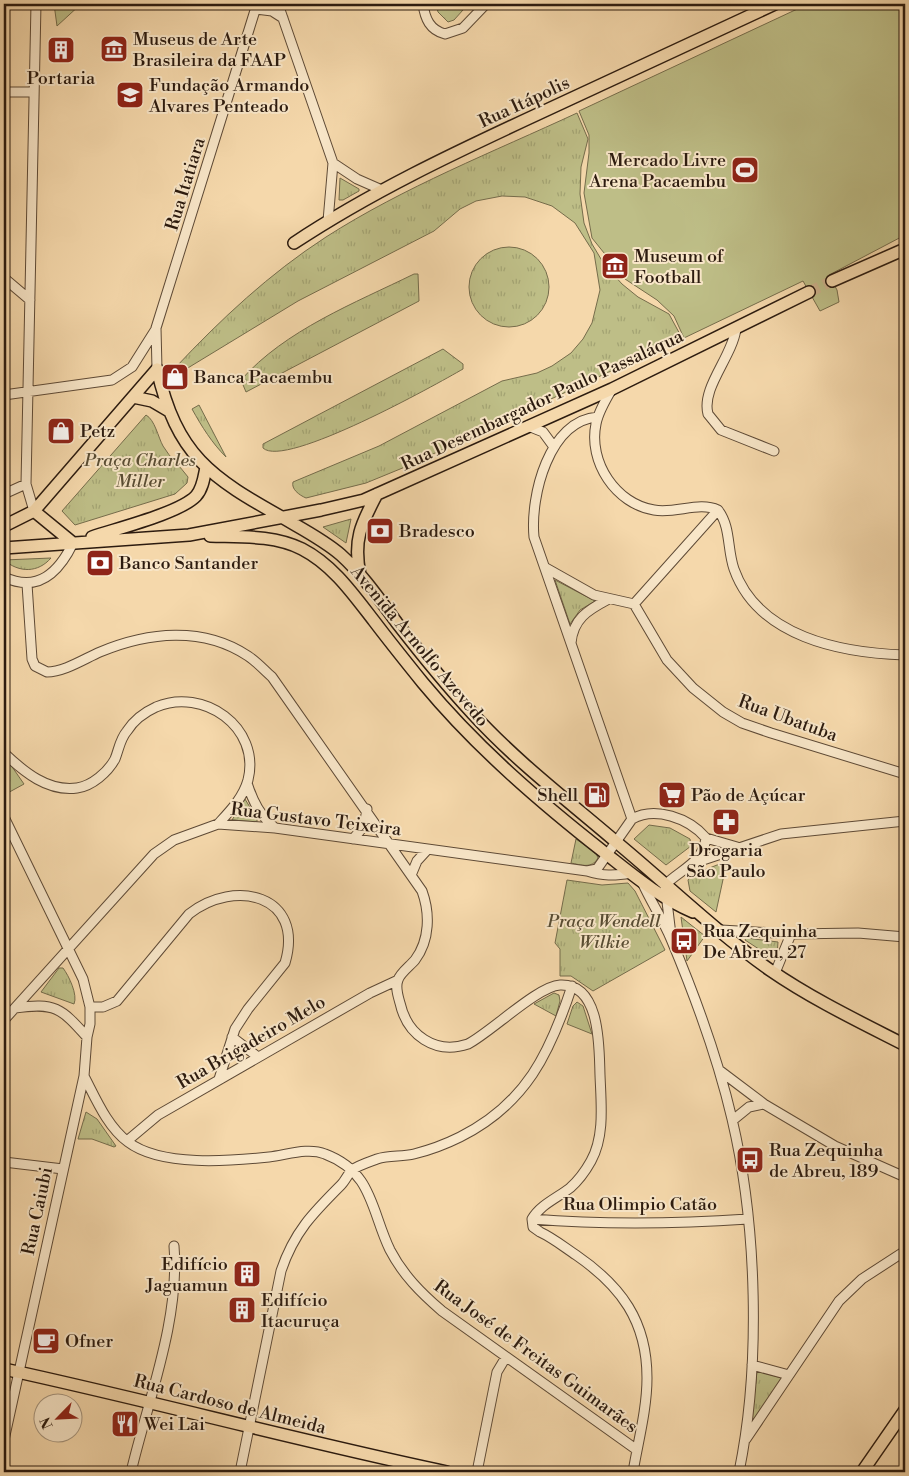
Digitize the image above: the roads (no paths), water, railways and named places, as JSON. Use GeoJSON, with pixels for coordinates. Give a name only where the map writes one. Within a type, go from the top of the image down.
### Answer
{"type":"FeatureCollection","features":[{"type":"Feature","properties":{"kind":"main road","name":"Rua Itápolis"},"geometry":{"type":"LineString","coordinates":[[294,244],[328,221],[382,190],[496,134],[775,4]]}},
{"type":"Feature","properties":{"kind":"main road"},"geometry":{"type":"LineString","coordinates":[[832,282],[905,249]]}},
{"type":"Feature","properties":{"kind":"main road","name":"Rua Desembargador Paulo Passaláqua"},"geometry":{"type":"LineString","coordinates":[[282,518],[321,510],[377,494],[612,389],[809,292]]}},
{"type":"Feature","properties":{"kind":"main road"},"geometry":{"type":"LineString","coordinates":[[4,526],[34,511],[157,369]]}},
{"type":"Feature","properties":{"kind":"main road"},"geometry":{"type":"LineString","coordinates":[[157,369],[169,411],[183,439],[206,467],[231,488],[282,518]]}},
{"type":"Feature","properties":{"kind":"main road"},"geometry":{"type":"LineString","coordinates":[[134,397],[152,401],[169,411]]}},
{"type":"Feature","properties":{"kind":"main road"},"geometry":{"type":"LineString","coordinates":[[73,543],[180,506],[196,496],[203,484],[206,467]]}},
{"type":"Feature","properties":{"kind":"main road"},"geometry":{"type":"LineString","coordinates":[[360,575],[357,560],[359,530],[377,494]]}},
{"type":"Feature","properties":{"kind":"main road"},"geometry":{"type":"LineString","coordinates":[[34,511],[73,543]]}},
{"type":"Feature","properties":{"kind":"main road"},"geometry":{"type":"LineString","coordinates":[[4,548],[190,535],[282,518]]}},
{"type":"Feature","properties":{"kind":"main road","name":"Avenida Arnolfo Azevedo"},"geometry":{"type":"LineString","coordinates":[[282,518],[341,555],[360,575],[434,669],[474,716],[520,761],[701,915]]}},
{"type":"Feature","properties":{"kind":"main road","name":"Avenida Arnolfo Azevedo"},"geometry":{"type":"LineString","coordinates":[[190,535],[267,538],[302,549],[320,561],[350,590],[443,707],[470,734],[567,822],[608,855],[666,899],[701,915]]}},
{"type":"Feature","properties":{"kind":"main road"},"geometry":{"type":"LineString","coordinates":[[701,915],[775,973],[905,1045]]}},
{"type":"Feature","properties":{"kind":"main road","name":"Rua Cardoso de Almeida"},"geometry":{"type":"LineString","coordinates":[[4,1369],[149,1402],[251,1428],[447,1472]]}},
{"type":"Feature","properties":{"kind":"main road"},"geometry":{"type":"LineString","coordinates":[[862,1472],[905,1410]]}},
{"type":"Feature","properties":{"kind":"street"},"geometry":{"type":"LineString","coordinates":[[4,4],[36,4],[26,484],[34,511]]}},
{"type":"Feature","properties":{"kind":"street"},"geometry":{"type":"LineString","coordinates":[[278,4],[333,163],[328,221]]}},
{"type":"Feature","properties":{"kind":"street"},"geometry":{"type":"LineString","coordinates":[[423,4],[427,20],[432,27],[445,34],[463,28],[486,4]]}},
{"type":"Feature","properties":{"kind":"street","name":"Rua Itatiara"},"geometry":{"type":"LineString","coordinates":[[157,369],[156,328],[256,6],[272,11],[283,18]]}},
{"type":"Feature","properties":{"kind":"street"},"geometry":{"type":"LineString","coordinates":[[4,92],[34,92]]}},
{"type":"Feature","properties":{"kind":"street"},"geometry":{"type":"LineString","coordinates":[[333,163],[365,184],[382,190]]}},
{"type":"Feature","properties":{"kind":"street"},"geometry":{"type":"LineString","coordinates":[[333,177],[342,170]]}},
{"type":"Feature","properties":{"kind":"street"},"geometry":{"type":"LineString","coordinates":[[4,278],[30,300]]}},
{"type":"Feature","properties":{"kind":"street"},"geometry":{"type":"LineString","coordinates":[[4,395],[100,383],[123,375],[132,368],[156,328]]}},
{"type":"Feature","properties":{"kind":"street"},"geometry":{"type":"LineString","coordinates":[[736,329],[732,346],[708,395],[708,414],[720,430],[774,451]]}},
{"type":"Feature","properties":{"kind":"street"},"geometry":{"type":"LineString","coordinates":[[598,417],[612,389]]}},
{"type":"Feature","properties":{"kind":"street"},"geometry":{"type":"LineString","coordinates":[[598,395],[595,439],[600,466],[609,481],[624,496],[653,510],[671,511],[704,506],[718,510],[726,524],[733,567],[738,580],[757,608],[772,621],[788,630],[847,648],[905,655]]}},
{"type":"Feature","properties":{"kind":"street"},"geometry":{"type":"LineString","coordinates":[[598,417],[585,418],[573,424],[554,447],[536,494],[533,512],[534,537],[632,819]]}},
{"type":"Feature","properties":{"kind":"street"},"geometry":{"type":"LineString","coordinates":[[528,426],[543,432],[554,447]]}},
{"type":"Feature","properties":{"kind":"street"},"geometry":{"type":"LineString","coordinates":[[4,494],[26,484]]}},
{"type":"Feature","properties":{"kind":"street"},"geometry":{"type":"LineString","coordinates":[[546,568],[579,588],[607,600],[634,604],[718,510]]}},
{"type":"Feature","properties":{"kind":"street"},"geometry":{"type":"LineString","coordinates":[[4,577],[27,584],[46,577],[59,568],[73,543]]}},
{"type":"Feature","properties":{"kind":"street"},"geometry":{"type":"LineString","coordinates":[[27,584],[32,659],[39,670],[52,672],[138,638],[187,635],[229,645],[249,657],[280,686],[412,874],[426,902],[428,920],[420,952],[398,980],[399,999],[408,1025],[422,1038],[442,1048],[458,1047],[477,1039],[547,989],[558,985],[572,986],[585,997],[598,1030],[601,1123],[598,1142],[592,1160],[572,1186],[541,1207],[532,1219],[533,1227],[599,1271],[613,1284],[633,1314],[644,1346],[647,1378],[634,1472]]}},
{"type":"Feature","properties":{"kind":"street"},"geometry":{"type":"LineString","coordinates":[[571,646],[575,626],[582,615],[607,600]]}},
{"type":"Feature","properties":{"kind":"street","name":"Rua Ubatuba"},"geometry":{"type":"LineString","coordinates":[[634,604],[667,660],[693,688],[722,712],[742,723],[771,733],[905,774]]}},
{"type":"Feature","properties":{"kind":"street"},"geometry":{"type":"LineString","coordinates":[[4,753],[34,778],[48,785],[67,789],[79,788],[90,784],[108,770],[126,731],[142,715],[170,702],[200,703],[214,709],[233,724],[246,748],[249,766],[244,793],[218,824]]}},
{"type":"Feature","properties":{"kind":"street"},"geometry":{"type":"LineString","coordinates":[[247,783],[254,803],[264,819],[275,828]]}},
{"type":"Feature","properties":{"kind":"street"},"geometry":{"type":"LineString","coordinates":[[353,840],[364,826],[366,809]]}},
{"type":"Feature","properties":{"kind":"street"},"geometry":{"type":"LineString","coordinates":[[587,871],[597,869],[632,819],[649,812],[664,814],[694,826],[706,838],[724,845],[740,847]]}},
{"type":"Feature","properties":{"kind":"street","name":"Rua Caiubi"},"geometry":{"type":"LineString","coordinates":[[4,817],[69,947],[83,979],[90,1007],[84,1076],[4,1440]]}},
{"type":"Feature","properties":{"kind":"street"},"geometry":{"type":"LineString","coordinates":[[671,939],[671,920],[665,885],[694,864],[781,834],[905,821]]}},
{"type":"Feature","properties":{"kind":"street","name":"Rua Gustavo Teixeira"},"geometry":{"type":"LineString","coordinates":[[4,1020],[154,854],[174,840],[218,824],[275,828],[587,871],[612,877],[631,873]]}},
{"type":"Feature","properties":{"kind":"street"},"geometry":{"type":"LineString","coordinates":[[694,864],[705,846],[706,838]]}},
{"type":"Feature","properties":{"kind":"street"},"geometry":{"type":"LineString","coordinates":[[412,874],[418,861],[428,849]]}},
{"type":"Feature","properties":{"kind":"street"},"geometry":{"type":"LineString","coordinates":[[642,881],[671,939],[719,1070],[732,1120],[748,1219],[753,1298],[752,1365],[746,1440],[739,1472]]}},
{"type":"Feature","properties":{"kind":"street"},"geometry":{"type":"LineString","coordinates":[[90,1007],[103,1007],[117,1001],[189,914],[200,905],[230,895],[252,895],[268,902],[280,913],[286,929],[289,946],[284,963],[248,1009],[232,1037],[219,1079]]}},
{"type":"Feature","properties":{"kind":"street"},"geometry":{"type":"LineString","coordinates":[[721,930],[791,934],[858,933],[905,937]]}},
{"type":"Feature","properties":{"kind":"street"},"geometry":{"type":"LineString","coordinates":[[775,973],[791,934]]}},
{"type":"Feature","properties":{"kind":"street","name":"Rua Brigadeiro Melo"},"geometry":{"type":"LineString","coordinates":[[127,1141],[158,1115],[258,1057],[398,980]]}},
{"type":"Feature","properties":{"kind":"street"},"geometry":{"type":"LineString","coordinates":[[240,1472],[251,1428],[280,1271],[288,1251],[310,1216],[342,1184],[352,1170],[378,1159],[413,1154],[447,1144],[474,1130],[509,1103],[540,1065],[553,1039],[572,986]]}},
{"type":"Feature","properties":{"kind":"street"},"geometry":{"type":"LineString","coordinates":[[15,1008],[49,1006],[62,1011],[86,1037]]}},
{"type":"Feature","properties":{"kind":"street"},"geometry":{"type":"LineString","coordinates":[[232,1037],[258,1057]]}},
{"type":"Feature","properties":{"kind":"street"},"geometry":{"type":"LineString","coordinates":[[719,1070],[764,1104],[835,1146],[905,1177]]}},
{"type":"Feature","properties":{"kind":"street","name":"Rua José de Freitas Guimarães"},"geometry":{"type":"LineString","coordinates":[[84,1076],[106,1118],[127,1141],[141,1150],[192,1160],[232,1160],[320,1152],[343,1163],[364,1181],[390,1250],[416,1288],[442,1311],[637,1450]]}},
{"type":"Feature","properties":{"kind":"street"},"geometry":{"type":"LineString","coordinates":[[732,1120],[749,1107],[764,1104]]}},
{"type":"Feature","properties":{"kind":"street"},"geometry":{"type":"LineString","coordinates":[[4,1162],[63,1169]]}},
{"type":"Feature","properties":{"kind":"street","name":"Rua Olimpio Catão"},"geometry":{"type":"LineString","coordinates":[[532,1219],[589,1224],[650,1224],[748,1219]]}},
{"type":"Feature","properties":{"kind":"street"},"geometry":{"type":"LineString","coordinates":[[132,1472],[158,1371],[173,1297],[176,1268],[174,1246]]}},
{"type":"Feature","properties":{"kind":"street"},"geometry":{"type":"LineString","coordinates":[[746,1440],[839,1301],[862,1279],[905,1251]]}},
{"type":"Feature","properties":{"kind":"street"},"geometry":{"type":"LineString","coordinates":[[477,1472],[497,1372],[506,1357]]}},
{"type":"Feature","properties":{"kind":"street"},"geometry":{"type":"LineString","coordinates":[[752,1365],[789,1376]]}},
{"type":"Feature","properties":{"kind":"tunnel"},"geometry":{"type":"LineString","coordinates":[[809,292],[832,281]]}},
{"type":"Feature","properties":{"kind":"place","name":"Museus de Arte Brasileira da FAAP"},"geometry":{"type":"Point","coordinates":[114,49]}},
{"type":"Feature","properties":{"kind":"place","name":"Portaria"},"geometry":{"type":"Point","coordinates":[61,50]}},
{"type":"Feature","properties":{"kind":"place","name":"Fundação Armando Alvares Penteado"},"geometry":{"type":"Point","coordinates":[130,95]}},
{"type":"Feature","properties":{"kind":"place","name":"Mercado Livre Arena Pacaembu"},"geometry":{"type":"Point","coordinates":[745,170]}},
{"type":"Feature","properties":{"kind":"place","name":"Museum of Football"},"geometry":{"type":"Point","coordinates":[615,266]}},
{"type":"Feature","properties":{"kind":"place","name":"Banca Pacaembu"},"geometry":{"type":"Point","coordinates":[175,377]}},
{"type":"Feature","properties":{"kind":"place","name":"Petz"},"geometry":{"type":"Point","coordinates":[61,431]}},
{"type":"Feature","properties":{"kind":"place","name":"Bradesco"},"geometry":{"type":"Point","coordinates":[380,531]}},
{"type":"Feature","properties":{"kind":"place","name":"Banco Santander"},"geometry":{"type":"Point","coordinates":[100,563]}},
{"type":"Feature","properties":{"kind":"place","name":"Shell"},"geometry":{"type":"Point","coordinates":[597,795]}},
{"type":"Feature","properties":{"kind":"place","name":"Pão de Açúcar"},"geometry":{"type":"Point","coordinates":[672,795]}},
{"type":"Feature","properties":{"kind":"place","name":"Drogaria São Paulo"},"geometry":{"type":"Point","coordinates":[726,822]}},
{"type":"Feature","properties":{"kind":"place","name":"Rua Zequinha De Abreu, 27"},"geometry":{"type":"Point","coordinates":[684,941]}},
{"type":"Feature","properties":{"kind":"place","name":"Rua Zequinha de Abreu, 189"},"geometry":{"type":"Point","coordinates":[750,1160]}},
{"type":"Feature","properties":{"kind":"place","name":"Edifício Jaguamun"},"geometry":{"type":"Point","coordinates":[247,1274]}},
{"type":"Feature","properties":{"kind":"place","name":"Edifício Itacuruça"},"geometry":{"type":"Point","coordinates":[242,1310]}},
{"type":"Feature","properties":{"kind":"place","name":"Ofner"},"geometry":{"type":"Point","coordinates":[46,1341]}},
{"type":"Feature","properties":{"kind":"place","name":"Wei Lai"},"geometry":{"type":"Point","coordinates":[125,1424]}},
{"type":"Feature","properties":{"kind":"park label","name":"Praça Charles Miller"},"geometry":{"type":"Point","coordinates":[140,470]}},
{"type":"Feature","properties":{"kind":"park label","name":"Praça Wendell Wilkie"},"geometry":{"type":"Point","coordinates":[604,931]}}]}
